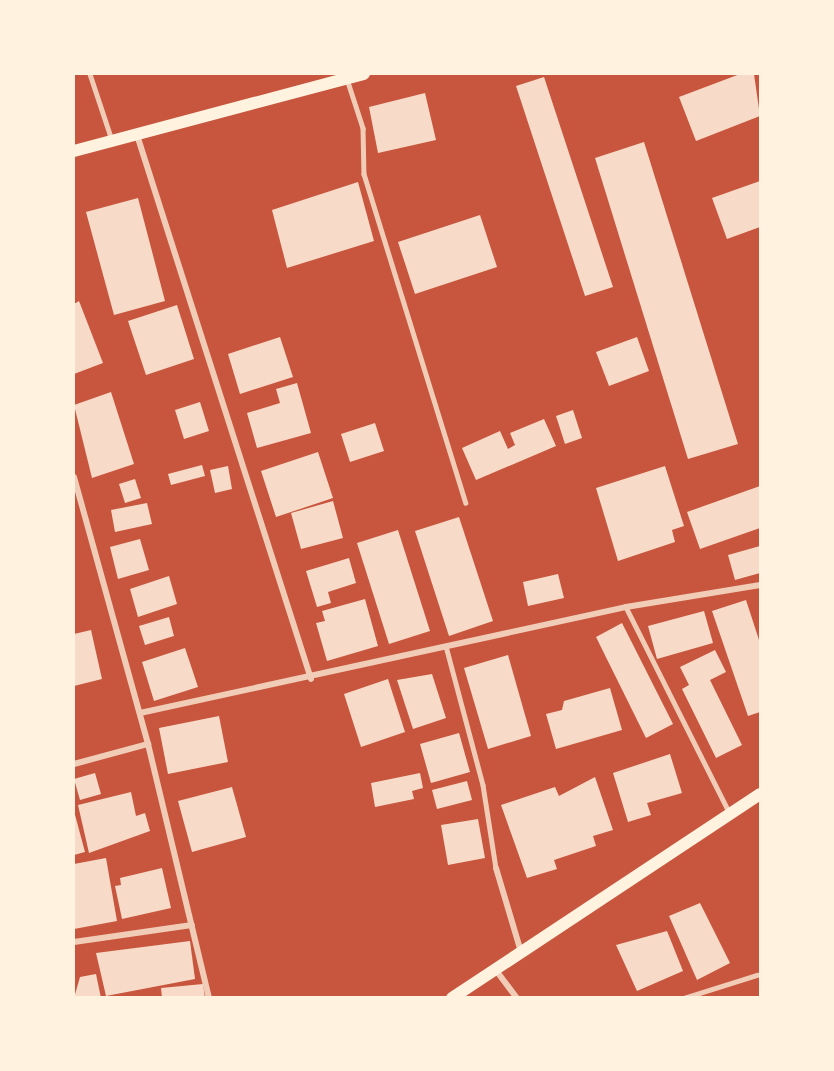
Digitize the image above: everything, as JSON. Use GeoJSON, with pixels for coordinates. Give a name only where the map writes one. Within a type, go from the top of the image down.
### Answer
{"type":"FeatureCollection","features":[{"type":"Feature","properties":{"kind":"main road"},"geometry":{"type":"LineString","coordinates":[[74,151],[138,135],[327,79],[364,74]]}},
{"type":"Feature","properties":{"kind":"main road"},"geometry":{"type":"LineString","coordinates":[[452,998],[760,794]]}},
{"type":"Feature","properties":{"kind":"street"},"geometry":{"type":"LineString","coordinates":[[138,135],[311,679]]}},
{"type":"Feature","properties":{"kind":"street"},"geometry":{"type":"LineString","coordinates":[[74,477],[140,713],[209,998]]}},
{"type":"Feature","properties":{"kind":"street"},"geometry":{"type":"LineString","coordinates":[[140,713],[311,679],[446,646],[626,607],[760,585]]}},
{"type":"Feature","properties":{"kind":"street"},"geometry":{"type":"LineString","coordinates":[[74,764],[148,744]]}},
{"type":"Feature","properties":{"kind":"street"},"geometry":{"type":"LineString","coordinates":[[496,868],[521,952]]}},
{"type":"Feature","properties":{"kind":"street"},"geometry":{"type":"LineString","coordinates":[[74,942],[192,925]]}},
{"type":"Feature","properties":{"kind":"street"},"geometry":{"type":"LineString","coordinates":[[495,969],[517,998]]}},
{"type":"Feature","properties":{"kind":"lane"},"geometry":{"type":"LineString","coordinates":[[90,74],[112,140]]}},
{"type":"Feature","properties":{"kind":"lane"},"geometry":{"type":"LineString","coordinates":[[347,78],[363,128],[364,174],[466,503]]}},
{"type":"Feature","properties":{"kind":"lane"},"geometry":{"type":"LineString","coordinates":[[626,607],[730,814]]}},
{"type":"Feature","properties":{"kind":"lane"},"geometry":{"type":"LineString","coordinates":[[446,646],[483,785],[496,868]]}},
{"type":"Feature","properties":{"kind":"lane"},"geometry":{"type":"LineString","coordinates":[[684,998],[757,975]]}},
{"type":"Feature","properties":{"kind":"building"},"geometry":{"type":"Polygon","coordinates":[[[740,74],[754,74],[760,116],[696,141],[679,97],[740,74]]]}},
{"type":"Feature","properties":{"kind":"building"},"geometry":{"type":"Polygon","coordinates":[[[544,77],[613,287],[585,296],[516,86],[544,77]]]}},
{"type":"Feature","properties":{"kind":"building"},"geometry":{"type":"Polygon","coordinates":[[[425,93],[436,140],[378,153],[369,107],[425,93]]]}},
{"type":"Feature","properties":{"kind":"building"},"geometry":{"type":"Polygon","coordinates":[[[644,142],[738,444],[688,459],[595,158],[644,142]]]}},
{"type":"Feature","properties":{"kind":"building"},"geometry":{"type":"Polygon","coordinates":[[[760,181],[760,227],[727,239],[712,198],[760,181]]]}},
{"type":"Feature","properties":{"kind":"building"},"geometry":{"type":"Polygon","coordinates":[[[358,182],[374,241],[287,268],[272,210],[358,182]]]}},
{"type":"Feature","properties":{"kind":"building"},"geometry":{"type":"Polygon","coordinates":[[[138,198],[165,301],[114,315],[86,212],[138,198]]]}},
{"type":"Feature","properties":{"kind":"building"},"geometry":{"type":"Polygon","coordinates":[[[480,215],[497,267],[415,294],[398,242],[480,215]]]}},
{"type":"Feature","properties":{"kind":"building"},"geometry":{"type":"Polygon","coordinates":[[[79,301],[103,363],[74,374],[74,304],[79,301]]]}},
{"type":"Feature","properties":{"kind":"building"},"geometry":{"type":"Polygon","coordinates":[[[177,305],[194,359],[146,375],[128,321],[177,305]]]}},
{"type":"Feature","properties":{"kind":"building"},"geometry":{"type":"Polygon","coordinates":[[[280,337],[293,377],[240,394],[228,354],[280,337]]]}},
{"type":"Feature","properties":{"kind":"building"},"geometry":{"type":"Polygon","coordinates":[[[637,337],[649,371],[609,386],[596,352],[637,337]]]}},
{"type":"Feature","properties":{"kind":"building"},"geometry":{"type":"Polygon","coordinates":[[[297,383],[311,433],[257,448],[247,413],[280,403],[276,389],[297,383]]]}},
{"type":"Feature","properties":{"kind":"building"},"geometry":{"type":"Polygon","coordinates":[[[111,392],[134,464],[92,478],[74,405],[111,392]]]}},
{"type":"Feature","properties":{"kind":"building"},"geometry":{"type":"Polygon","coordinates":[[[200,402],[209,431],[184,439],[175,410],[200,402]]]}},
{"type":"Feature","properties":{"kind":"building"},"geometry":{"type":"Polygon","coordinates":[[[573,410],[582,438],[565,444],[556,416],[573,410]]]}},
{"type":"Feature","properties":{"kind":"building"},"geometry":{"type":"Polygon","coordinates":[[[544,419],[556,446],[476,480],[462,448],[500,431],[508,449],[515,445],[510,433],[544,419]]]}},
{"type":"Feature","properties":{"kind":"building"},"geometry":{"type":"Polygon","coordinates":[[[375,423],[384,451],[350,462],[341,434],[375,423]]]}},
{"type":"Feature","properties":{"kind":"building"},"geometry":{"type":"Polygon","coordinates":[[[318,452],[333,498],[276,517],[261,471],[318,452]]]}},
{"type":"Feature","properties":{"kind":"building"},"geometry":{"type":"Polygon","coordinates":[[[202,465],[205,476],[171,485],[168,474],[202,465]]]}},
{"type":"Feature","properties":{"kind":"building"},"geometry":{"type":"Polygon","coordinates":[[[228,466],[232,489],[215,493],[210,470],[228,466]]]}},
{"type":"Feature","properties":{"kind":"building"},"geometry":{"type":"Polygon","coordinates":[[[665,466],[684,526],[672,530],[675,542],[618,561],[596,488],[665,466]]]}},
{"type":"Feature","properties":{"kind":"building"},"geometry":{"type":"Polygon","coordinates":[[[135,479],[141,498],[125,503],[119,484],[135,479]]]}},
{"type":"Feature","properties":{"kind":"building"},"geometry":{"type":"Polygon","coordinates":[[[760,486],[760,528],[700,549],[687,512],[760,486]]]}},
{"type":"Feature","properties":{"kind":"building"},"geometry":{"type":"Polygon","coordinates":[[[333,501],[343,538],[301,549],[291,513],[333,501]]]}},
{"type":"Feature","properties":{"kind":"building"},"geometry":{"type":"Polygon","coordinates":[[[147,503],[152,524],[115,532],[111,510],[147,503]]]}},
{"type":"Feature","properties":{"kind":"building"},"geometry":{"type":"Polygon","coordinates":[[[459,517],[493,621],[449,636],[415,531],[459,517]]]}},
{"type":"Feature","properties":{"kind":"building"},"geometry":{"type":"Polygon","coordinates":[[[398,530],[430,631],[389,644],[357,543],[398,530]]]}},
{"type":"Feature","properties":{"kind":"building"},"geometry":{"type":"Polygon","coordinates":[[[140,539],[149,570],[118,579],[110,547],[140,539]]]}},
{"type":"Feature","properties":{"kind":"building"},"geometry":{"type":"Polygon","coordinates":[[[760,546],[760,573],[735,580],[728,555],[760,546]]]}},
{"type":"Feature","properties":{"kind":"building"},"geometry":{"type":"Polygon","coordinates":[[[349,558],[356,583],[328,592],[331,603],[317,607],[306,571],[349,558]]]}},
{"type":"Feature","properties":{"kind":"building"},"geometry":{"type":"Polygon","coordinates":[[[558,574],[564,598],[528,606],[523,582],[558,574]]]}},
{"type":"Feature","properties":{"kind":"building"},"geometry":{"type":"Polygon","coordinates":[[[169,576],[177,604],[138,617],[130,589],[169,576]]]}},
{"type":"Feature","properties":{"kind":"building"},"geometry":{"type":"Polygon","coordinates":[[[365,599],[378,646],[327,661],[316,623],[325,621],[322,611],[365,599]]]}},
{"type":"Feature","properties":{"kind":"building"},"geometry":{"type":"Polygon","coordinates":[[[746,600],[760,643],[760,712],[748,716],[712,611],[746,600]]]}},
{"type":"Feature","properties":{"kind":"building"},"geometry":{"type":"Polygon","coordinates":[[[704,611],[713,643],[657,659],[648,626],[704,611]]]}},
{"type":"Feature","properties":{"kind":"building"},"geometry":{"type":"Polygon","coordinates":[[[169,617],[174,636],[145,645],[139,626],[169,617]]]}},
{"type":"Feature","properties":{"kind":"building"},"geometry":{"type":"Polygon","coordinates":[[[622,623],[673,724],[646,738],[596,637],[622,623]]]}},
{"type":"Feature","properties":{"kind":"building"},"geometry":{"type":"Polygon","coordinates":[[[91,630],[102,679],[74,686],[74,634],[91,630]]]}},
{"type":"Feature","properties":{"kind":"building"},"geometry":{"type":"Polygon","coordinates":[[[185,648],[198,687],[154,701],[142,662],[185,648]]]}},
{"type":"Feature","properties":{"kind":"building"},"geometry":{"type":"Polygon","coordinates":[[[715,650],[726,672],[710,680],[742,745],[716,758],[682,689],[689,685],[680,667],[715,650]]]}},
{"type":"Feature","properties":{"kind":"building"},"geometry":{"type":"Polygon","coordinates":[[[508,655],[531,736],[488,749],[464,668],[508,655]]]}},
{"type":"Feature","properties":{"kind":"building"},"geometry":{"type":"Polygon","coordinates":[[[432,674],[446,718],[413,729],[397,680],[432,674]]]}},
{"type":"Feature","properties":{"kind":"building"},"geometry":{"type":"Polygon","coordinates":[[[388,679],[405,732],[361,747],[344,694],[388,679]]]}},
{"type":"Feature","properties":{"kind":"building"},"geometry":{"type":"Polygon","coordinates":[[[610,688],[622,730],[556,749],[546,714],[562,710],[564,701],[610,688]]]}},
{"type":"Feature","properties":{"kind":"building"},"geometry":{"type":"Polygon","coordinates":[[[219,716],[228,762],[168,774],[159,728],[219,716]]]}},
{"type":"Feature","properties":{"kind":"building"},"geometry":{"type":"Polygon","coordinates":[[[459,733],[470,772],[431,783],[420,744],[459,733]]]}},
{"type":"Feature","properties":{"kind":"building"},"geometry":{"type":"Polygon","coordinates":[[[670,754],[682,793],[647,803],[651,815],[628,822],[613,773],[670,754]]]}},
{"type":"Feature","properties":{"kind":"building"},"geometry":{"type":"Polygon","coordinates":[[[95,773],[101,794],[80,800],[74,779],[95,773]]]}},
{"type":"Feature","properties":{"kind":"building"},"geometry":{"type":"Polygon","coordinates":[[[420,773],[423,788],[412,791],[414,799],[375,807],[371,783],[420,773]]]}},
{"type":"Feature","properties":{"kind":"building"},"geometry":{"type":"Polygon","coordinates":[[[595,777],[613,830],[593,836],[596,846],[554,860],[557,869],[527,878],[501,805],[555,787],[559,796],[595,777]]]}},
{"type":"Feature","properties":{"kind":"building"},"geometry":{"type":"Polygon","coordinates":[[[467,781],[472,800],[437,809],[432,790],[467,781]]]}},
{"type":"Feature","properties":{"kind":"building"},"geometry":{"type":"Polygon","coordinates":[[[232,787],[246,837],[192,852],[178,801],[232,787]]]}},
{"type":"Feature","properties":{"kind":"building"},"geometry":{"type":"Polygon","coordinates":[[[131,792],[136,816],[145,813],[150,831],[89,853],[78,805],[131,792]]]}},
{"type":"Feature","properties":{"kind":"building"},"geometry":{"type":"Polygon","coordinates":[[[74,811],[85,852],[74,855],[74,811]]]}},
{"type":"Feature","properties":{"kind":"building"},"geometry":{"type":"Polygon","coordinates":[[[478,819],[485,858],[448,865],[441,825],[478,819]]]}},
{"type":"Feature","properties":{"kind":"building"},"geometry":{"type":"Polygon","coordinates":[[[106,858],[117,921],[74,929],[74,864],[106,858]]]}},
{"type":"Feature","properties":{"kind":"building"},"geometry":{"type":"Polygon","coordinates":[[[162,868],[171,908],[122,919],[115,886],[121,885],[120,878],[162,868]]]}},
{"type":"Feature","properties":{"kind":"building"},"geometry":{"type":"Polygon","coordinates":[[[700,903],[730,963],[697,980],[669,916],[700,903]]]}},
{"type":"Feature","properties":{"kind":"building"},"geometry":{"type":"Polygon","coordinates":[[[667,931],[683,971],[637,991],[616,945],[667,931]]]}},
{"type":"Feature","properties":{"kind":"building"},"geometry":{"type":"Polygon","coordinates":[[[190,941],[195,979],[106,996],[96,953],[190,941]]]}},
{"type":"Feature","properties":{"kind":"building"},"geometry":{"type":"Polygon","coordinates":[[[96,974],[101,998],[74,998],[80,977],[96,974]]]}},
{"type":"Feature","properties":{"kind":"building"},"geometry":{"type":"Polygon","coordinates":[[[203,984],[205,998],[162,998],[161,988],[203,984]]]}}]}
